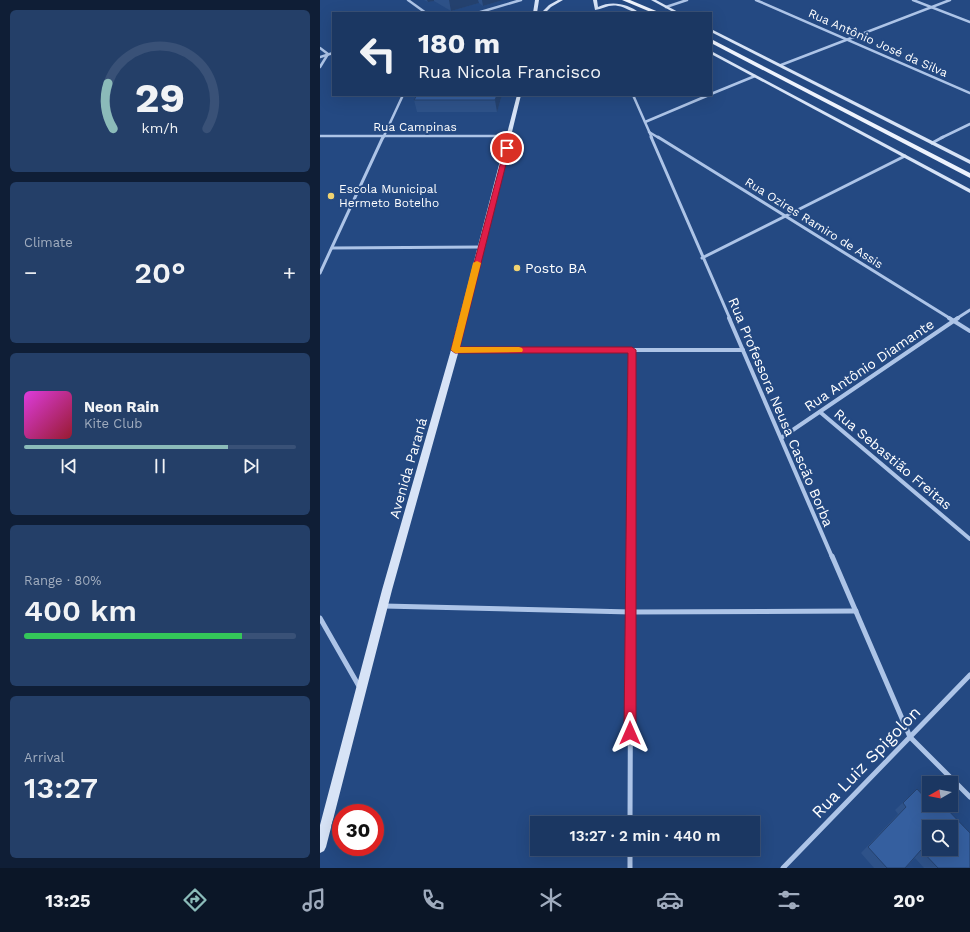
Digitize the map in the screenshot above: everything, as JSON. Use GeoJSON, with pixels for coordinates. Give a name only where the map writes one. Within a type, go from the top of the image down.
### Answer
{"type":"FeatureCollection","features":[{"type":"Feature","properties":{"kind":"main road"},"geometry":{"type":"LineString","coordinates":[[625,0],[655,12]]}},
{"type":"Feature","properties":{"kind":"main road"},"geometry":{"type":"LineString","coordinates":[[639,0],[657,12]]}},
{"type":"Feature","properties":{"kind":"main road"},"geometry":{"type":"LineString","coordinates":[[712,41],[970,176]]}},
{"type":"Feature","properties":{"kind":"street"},"geometry":{"type":"LineString","coordinates":[[408,0],[425,12]]}},
{"type":"Feature","properties":{"kind":"street"},"geometry":{"type":"LineString","coordinates":[[480,12],[521,0]]}},
{"type":"Feature","properties":{"kind":"street"},"geometry":{"type":"LineString","coordinates":[[534,12],[537,0]]}},
{"type":"Feature","properties":{"kind":"street"},"geometry":{"type":"LineString","coordinates":[[544,12],[550,6],[561,0]]}},
{"type":"Feature","properties":{"kind":"street"},"geometry":{"type":"LineString","coordinates":[[595,0],[596,11]]}},
{"type":"Feature","properties":{"kind":"street"},"geometry":{"type":"LineString","coordinates":[[653,0],[676,12]]}},
{"type":"Feature","properties":{"kind":"street"},"geometry":{"type":"LineString","coordinates":[[666,7],[687,0]]}},
{"type":"Feature","properties":{"kind":"street","name":"Rua Antônio José da Silva"},"geometry":{"type":"LineString","coordinates":[[756,0],[970,94]]}},
{"type":"Feature","properties":{"kind":"street"},"geometry":{"type":"LineString","coordinates":[[913,0],[970,22]]}},
{"type":"Feature","properties":{"kind":"street"},"geometry":{"type":"LineString","coordinates":[[781,65],[950,0]]}},
{"type":"Feature","properties":{"kind":"street"},"geometry":{"type":"LineString","coordinates":[[596,11],[603,5],[614,4],[624,6],[636,12]]}},
{"type":"Feature","properties":{"kind":"street"},"geometry":{"type":"LineString","coordinates":[[712,30],[970,162]]}},
{"type":"Feature","properties":{"kind":"street"},"geometry":{"type":"LineString","coordinates":[[320,48],[328,54]]}},
{"type":"Feature","properties":{"kind":"street"},"geometry":{"type":"LineString","coordinates":[[320,57],[332,53]]}},
{"type":"Feature","properties":{"kind":"street"},"geometry":{"type":"LineString","coordinates":[[712,53],[970,191]]}},
{"type":"Feature","properties":{"kind":"street"},"geometry":{"type":"LineString","coordinates":[[320,67],[328,54]]}},
{"type":"Feature","properties":{"kind":"street"},"geometry":{"type":"LineString","coordinates":[[712,94],[755,76]]}},
{"type":"Feature","properties":{"kind":"street"},"geometry":{"type":"LineString","coordinates":[[320,272],[403,96]]}},
{"type":"Feature","properties":{"kind":"street","name":"Avenida Paraná"},"geometry":{"type":"LineString","coordinates":[[320,847],[383,606],[455,350],[510,136],[519,96]]}},
{"type":"Feature","properties":{"kind":"street","name":"Rua Professora Neusa Cascão Borba"},"geometry":{"type":"LineString","coordinates":[[633,96],[702,258],[910,737]]}},
{"type":"Feature","properties":{"kind":"street"},"geometry":{"type":"LineString","coordinates":[[644,122],[708,96]]}},
{"type":"Feature","properties":{"kind":"street"},"geometry":{"type":"LineString","coordinates":[[932,143],[970,124]]}},
{"type":"Feature","properties":{"kind":"street","name":"Rua Ozires Ramiro de Assis"},"geometry":{"type":"LineString","coordinates":[[648,131],[970,331]]}},
{"type":"Feature","properties":{"kind":"street","name":"Rua Campinas"},"geometry":{"type":"LineString","coordinates":[[320,136],[510,136]]}},
{"type":"Feature","properties":{"kind":"street"},"geometry":{"type":"LineString","coordinates":[[702,258],[905,156]]}},
{"type":"Feature","properties":{"kind":"street"},"geometry":{"type":"LineString","coordinates":[[332,248],[481,247]]}},
{"type":"Feature","properties":{"kind":"street","name":"Rua Antônio Diamante"},"geometry":{"type":"LineString","coordinates":[[781,438],[970,310]]}},
{"type":"Feature","properties":{"kind":"street"},"geometry":{"type":"LineString","coordinates":[[455,350],[743,350]]}},
{"type":"Feature","properties":{"kind":"street"},"geometry":{"type":"LineString","coordinates":[[630,816],[632,350]]}},
{"type":"Feature","properties":{"kind":"street","name":"Rua Sebastião Freitas"},"geometry":{"type":"LineString","coordinates":[[820,412],[970,539]]}},
{"type":"Feature","properties":{"kind":"street"},"geometry":{"type":"LineString","coordinates":[[383,606],[631,612],[856,611]]}},
{"type":"Feature","properties":{"kind":"street"},"geometry":{"type":"LineString","coordinates":[[320,618],[361,690]]}},
{"type":"Feature","properties":{"kind":"street","name":"Rua Luiz Spigolon"},"geometry":{"type":"LineString","coordinates":[[783,868],[970,675]]}},
{"type":"Feature","properties":{"kind":"street"},"geometry":{"type":"LineString","coordinates":[[910,737],[970,797]]}},
{"type":"Feature","properties":{"kind":"street"},"geometry":{"type":"LineString","coordinates":[[630,856],[630,868]]}},
{"type":"Feature","properties":{"kind":"building"},"geometry":{"type":"Polygon","coordinates":[[[416,96],[497,96],[495,100],[414,100],[416,96]]]}},
{"type":"Feature","properties":{"kind":"building"},"geometry":{"type":"Polygon","coordinates":[[[917,789],[922,794],[922,812],[950,812],[957,820],[922,820],[922,851],[921,850],[905,868],[887,868],[868,847],[906,807],[903,803],[917,789]]]}},
{"type":"Feature","properties":{"kind":"building"},"geometry":{"type":"Polygon","coordinates":[[[958,821],[970,833],[970,868],[938,868],[927,856],[958,856],[958,821]]]}},
{"type":"Feature","properties":{"kind":"slow traffic"},"geometry":{"type":"LineString","coordinates":[[477,263],[455,350],[519,350]]}},
{"type":"Feature","properties":{"kind":"place","name":"Escola Municipal Hermeto Botelho"},"geometry":{"type":"Point","coordinates":[331,196]}},
{"type":"Feature","properties":{"kind":"place","name":"Posto BA"},"geometry":{"type":"Point","coordinates":[517,268]}},
{"type":"Feature","properties":{"kind":"route"},"geometry":{"type":"LineString","coordinates":[[507,148],[455,350],[632,350],[630,733]]}}]}
